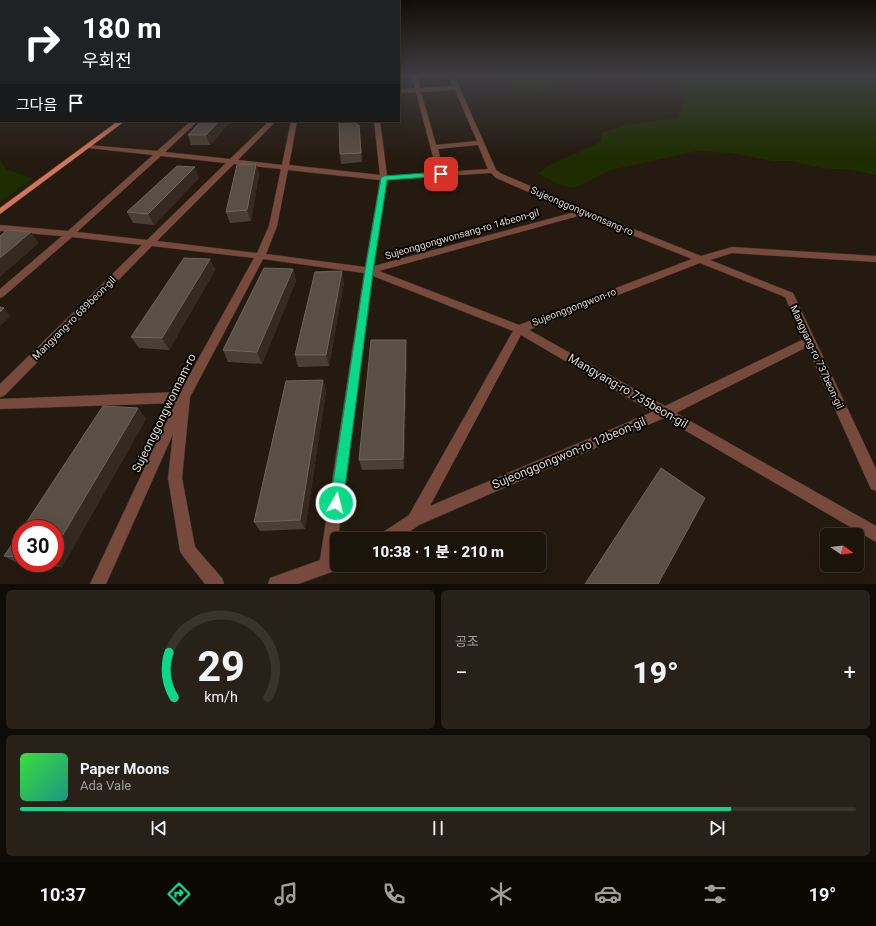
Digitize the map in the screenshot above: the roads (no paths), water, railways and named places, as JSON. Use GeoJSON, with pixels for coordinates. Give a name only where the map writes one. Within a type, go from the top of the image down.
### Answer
{"type":"FeatureCollection","features":[{"type":"Feature","properties":{"kind":"main road"},"geometry":{"type":"LineString","coordinates":[[0,212],[121,122]]}},
{"type":"Feature","properties":{"kind":"street"},"geometry":{"type":"LineString","coordinates":[[421,102],[441,174]]}},
{"type":"Feature","properties":{"kind":"street"},"geometry":{"type":"LineString","coordinates":[[89,146],[384,178],[494,171],[463,102]]}},
{"type":"Feature","properties":{"kind":"street"},"geometry":{"type":"LineString","coordinates":[[0,294],[70,234],[194,122]]}},
{"type":"Feature","properties":{"kind":"street","name":"Mangyang-ro 689beon-gil"},"geometry":{"type":"LineString","coordinates":[[0,392],[272,122]]}},
{"type":"Feature","properties":{"kind":"street","name":"Sujeonggongwonnam-ro"},"geometry":{"type":"LineString","coordinates":[[98,584],[184,397],[260,256],[273,226],[294,122]]}},
{"type":"Feature","properties":{"kind":"street"},"geometry":{"type":"LineString","coordinates":[[336,532],[369,271],[384,178],[377,122]]}},
{"type":"Feature","properties":{"kind":"street"},"geometry":{"type":"LineString","coordinates":[[433,147],[481,143]]}},
{"type":"Feature","properties":{"kind":"street","name":"Sujeonggongwonsang-ro"},"geometry":{"type":"LineString","coordinates":[[494,171],[499,176],[583,212],[701,259]]}},
{"type":"Feature","properties":{"kind":"street","name":"Sujeonggongwonsang-ro 14beon-gil"},"geometry":{"type":"LineString","coordinates":[[369,271],[583,212]]}},
{"type":"Feature","properties":{"kind":"street"},"geometry":{"type":"LineString","coordinates":[[0,228],[70,234],[260,256],[369,271]]}},
{"type":"Feature","properties":{"kind":"street","name":"Sujeonggongwon-ro"},"geometry":{"type":"LineString","coordinates":[[396,532],[414,520],[519,328],[701,259],[732,250],[876,259]]}},
{"type":"Feature","properties":{"kind":"street","name":"Mangyang-ro 737beon-gil"},"geometry":{"type":"LineString","coordinates":[[701,259],[789,295],[876,484]]}},
{"type":"Feature","properties":{"kind":"street","name":"Mangyang-ro 735beon-gil"},"geometry":{"type":"LineString","coordinates":[[369,271],[519,328],[876,534]]}},
{"type":"Feature","properties":{"kind":"street","name":"Sujeonggongwon-ro 12beon-gil"},"geometry":{"type":"LineString","coordinates":[[414,520],[665,412],[810,341]]}},
{"type":"Feature","properties":{"kind":"street"},"geometry":{"type":"LineString","coordinates":[[0,404],[184,397],[175,478],[176,485],[188,551],[216,584]]}},
{"type":"Feature","properties":{"kind":"street"},"geometry":{"type":"LineString","coordinates":[[276,584],[330,565]]}}]}
